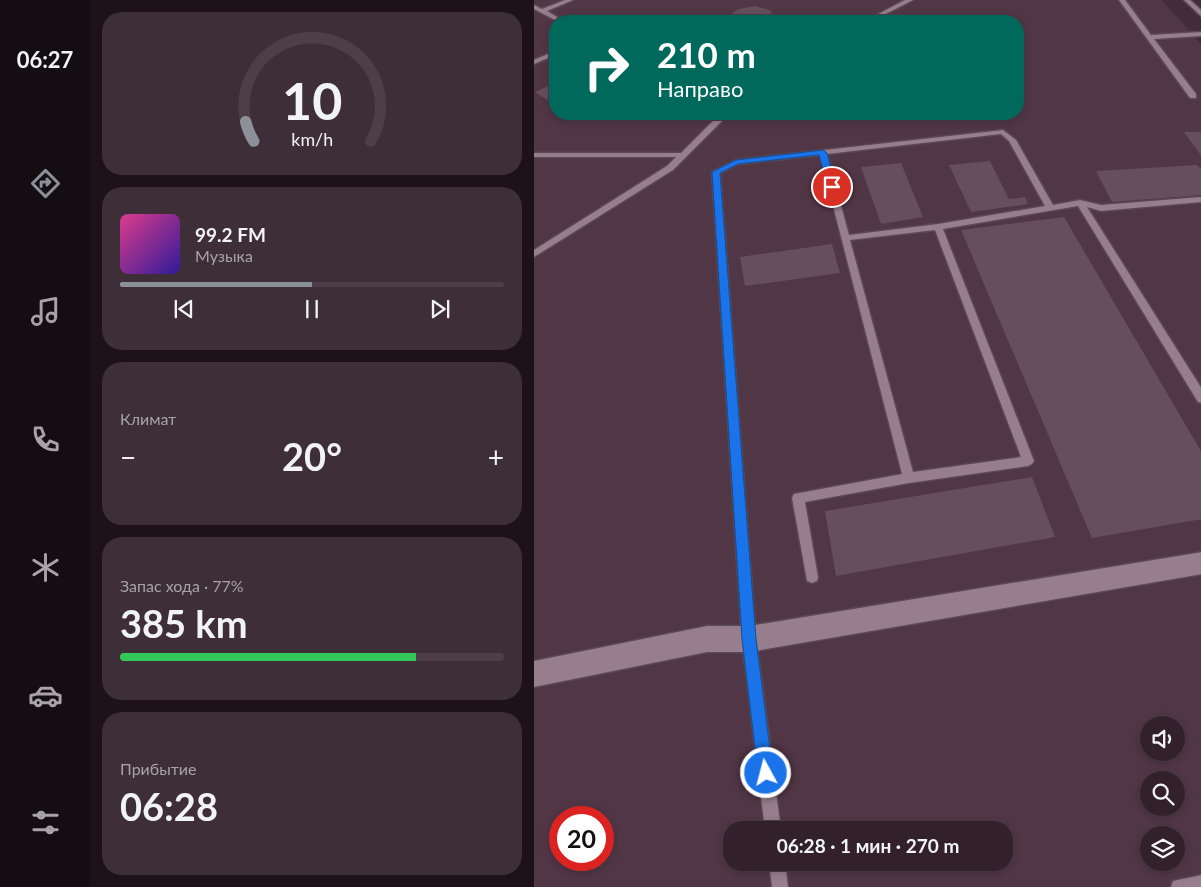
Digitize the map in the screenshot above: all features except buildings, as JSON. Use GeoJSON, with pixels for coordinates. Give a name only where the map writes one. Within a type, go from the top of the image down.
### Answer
{"type":"FeatureCollection","features":[{"type":"Feature","properties":{"kind":"street"},"geometry":{"type":"LineString","coordinates":[[534,674],[707,639],[749,639],[1201,563]]}},
{"type":"Feature","properties":{"kind":"lane"},"geometry":{"type":"LineString","coordinates":[[542,11],[570,0]]}},
{"type":"Feature","properties":{"kind":"lane"},"geometry":{"type":"LineString","coordinates":[[880,15],[910,0]]}},
{"type":"Feature","properties":{"kind":"lane"},"geometry":{"type":"LineString","coordinates":[[1122,0],[1193,96]]}},
{"type":"Feature","properties":{"kind":"lane"},"geometry":{"type":"LineString","coordinates":[[1187,0],[1201,15]]}},
{"type":"Feature","properties":{"kind":"lane"},"geometry":{"type":"LineString","coordinates":[[534,7],[550,15]]}},
{"type":"Feature","properties":{"kind":"lane"},"geometry":{"type":"LineString","coordinates":[[1151,37],[1201,34]]}},
{"type":"Feature","properties":{"kind":"lane"},"geometry":{"type":"LineString","coordinates":[[534,62],[549,56]]}},
{"type":"Feature","properties":{"kind":"lane"},"geometry":{"type":"LineString","coordinates":[[534,254],[670,168],[718,120]]}},
{"type":"Feature","properties":{"kind":"lane"},"geometry":{"type":"LineString","coordinates":[[772,821],[749,639],[716,172],[736,162],[1003,132],[1012,140],[1050,207]]}},
{"type":"Feature","properties":{"kind":"lane"},"geometry":{"type":"LineString","coordinates":[[823,153],[909,478]]}},
{"type":"Feature","properties":{"kind":"lane"},"geometry":{"type":"LineString","coordinates":[[534,155],[682,156]]}},
{"type":"Feature","properties":{"kind":"lane"},"geometry":{"type":"LineString","coordinates":[[845,238],[938,227],[1080,203],[1101,208],[1201,199]]}},
{"type":"Feature","properties":{"kind":"lane"},"geometry":{"type":"LineString","coordinates":[[1080,203],[1201,399]]}},
{"type":"Feature","properties":{"kind":"lane"},"geometry":{"type":"LineString","coordinates":[[812,577],[798,498],[909,478],[1028,461],[938,227]]}},
{"type":"Feature","properties":{"kind":"lane"},"geometry":{"type":"LineString","coordinates":[[778,871],[780,887]]}},
{"type":"Feature","properties":{"kind":"lane"},"geometry":{"type":"LineString","coordinates":[[1178,887],[1201,883]]}},
{"type":"Feature","properties":{"kind":"shaded area"},"geometry":{"type":"Polygon","coordinates":[[[534,0],[1162,0],[1202,45],[1201,887],[534,887],[534,0]]]}},
{"type":"Feature","properties":{"kind":"route"},"geometry":{"type":"LineString","coordinates":[[766,773],[749,639],[716,172],[736,162],[823,153],[832,187]]}}]}
